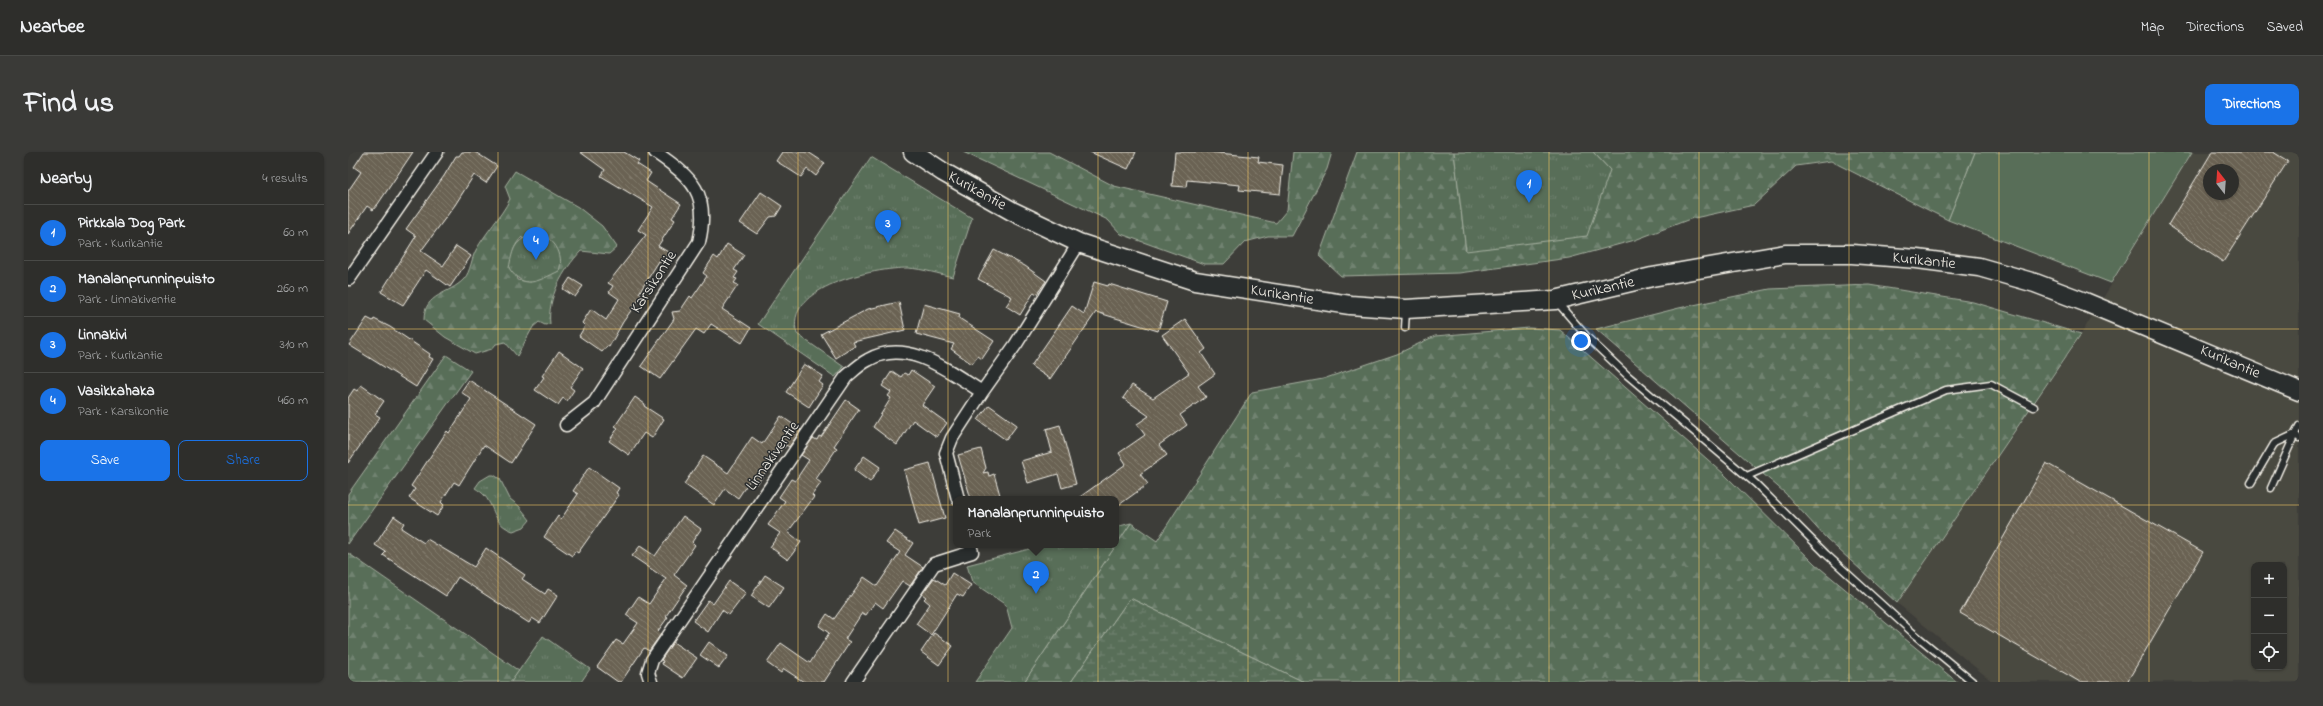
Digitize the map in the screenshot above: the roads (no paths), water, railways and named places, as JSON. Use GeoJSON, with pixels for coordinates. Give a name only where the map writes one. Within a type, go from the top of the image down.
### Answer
{"type":"FeatureCollection","features":[{"type":"Feature","properties":{"kind":"main road","name":"Kurikantie"},"geometry":{"type":"LineString","coordinates":[[913,152],[943,172],[1012,211],[1078,243],[1195,281],[1350,305],[1406,309],[1555,300],[1652,277],[1785,254],[1852,254],[1918,259],[1979,267],[2035,283],[2085,302],[2299,391]]}},
{"type":"Feature","properties":{"kind":"street"},"geometry":{"type":"LineString","coordinates":[[349,279],[437,152]]}},
{"type":"Feature","properties":{"kind":"street","name":"Karsikontie"},"geometry":{"type":"LineString","coordinates":[[566,425],[594,403],[699,242],[704,214],[700,199],[694,186],[687,175],[655,152]]}},
{"type":"Feature","properties":{"kind":"street"},"geometry":{"type":"LineString","coordinates":[[957,496],[946,453],[952,438],[1016,344],[1078,243]]}},
{"type":"Feature","properties":{"kind":"street","name":"Linnakiventie"},"geometry":{"type":"LineString","coordinates":[[651,682],[648,673],[652,660],[846,377],[868,359],[893,352],[923,357],[982,392]]}},
{"type":"Feature","properties":{"kind":"street"},"geometry":{"type":"LineString","coordinates":[[853,682],[934,564],[972,552],[971,548]]}},
{"type":"Feature","properties":{"kind":"lane"},"geometry":{"type":"LineString","coordinates":[[1555,300],[1588,338],[1627,375],[1747,476],[1826,554],[1912,632],[1973,682]]}},
{"type":"Feature","properties":{"kind":"lane"},"geometry":{"type":"LineString","coordinates":[[1405,328],[1406,309]]}},
{"type":"Feature","properties":{"kind":"lane"},"geometry":{"type":"LineString","coordinates":[[1747,476],[1946,390],[1991,384],[2034,407]]}},
{"type":"Feature","properties":{"kind":"lane"},"geometry":{"type":"LineString","coordinates":[[2271,488],[2297,436],[2299,426]]}},
{"type":"Feature","properties":{"kind":"lane"},"geometry":{"type":"LineString","coordinates":[[2251,483],[2274,444],[2297,436]]}},
{"type":"Feature","properties":{"kind":"place","name":"Pirkkala Dog Park"},"geometry":{"type":"Point","coordinates":[1529,203]}},
{"type":"Feature","properties":{"kind":"place","name":"Linnakivi"},"geometry":{"type":"Point","coordinates":[888,243]}},
{"type":"Feature","properties":{"kind":"place","name":"Vasikkahaka"},"geometry":{"type":"Point","coordinates":[536,260]}},
{"type":"Feature","properties":{"kind":"place","name":"Manalanprunninpuisto"},"geometry":{"type":"Point","coordinates":[1036,594]}}]}
